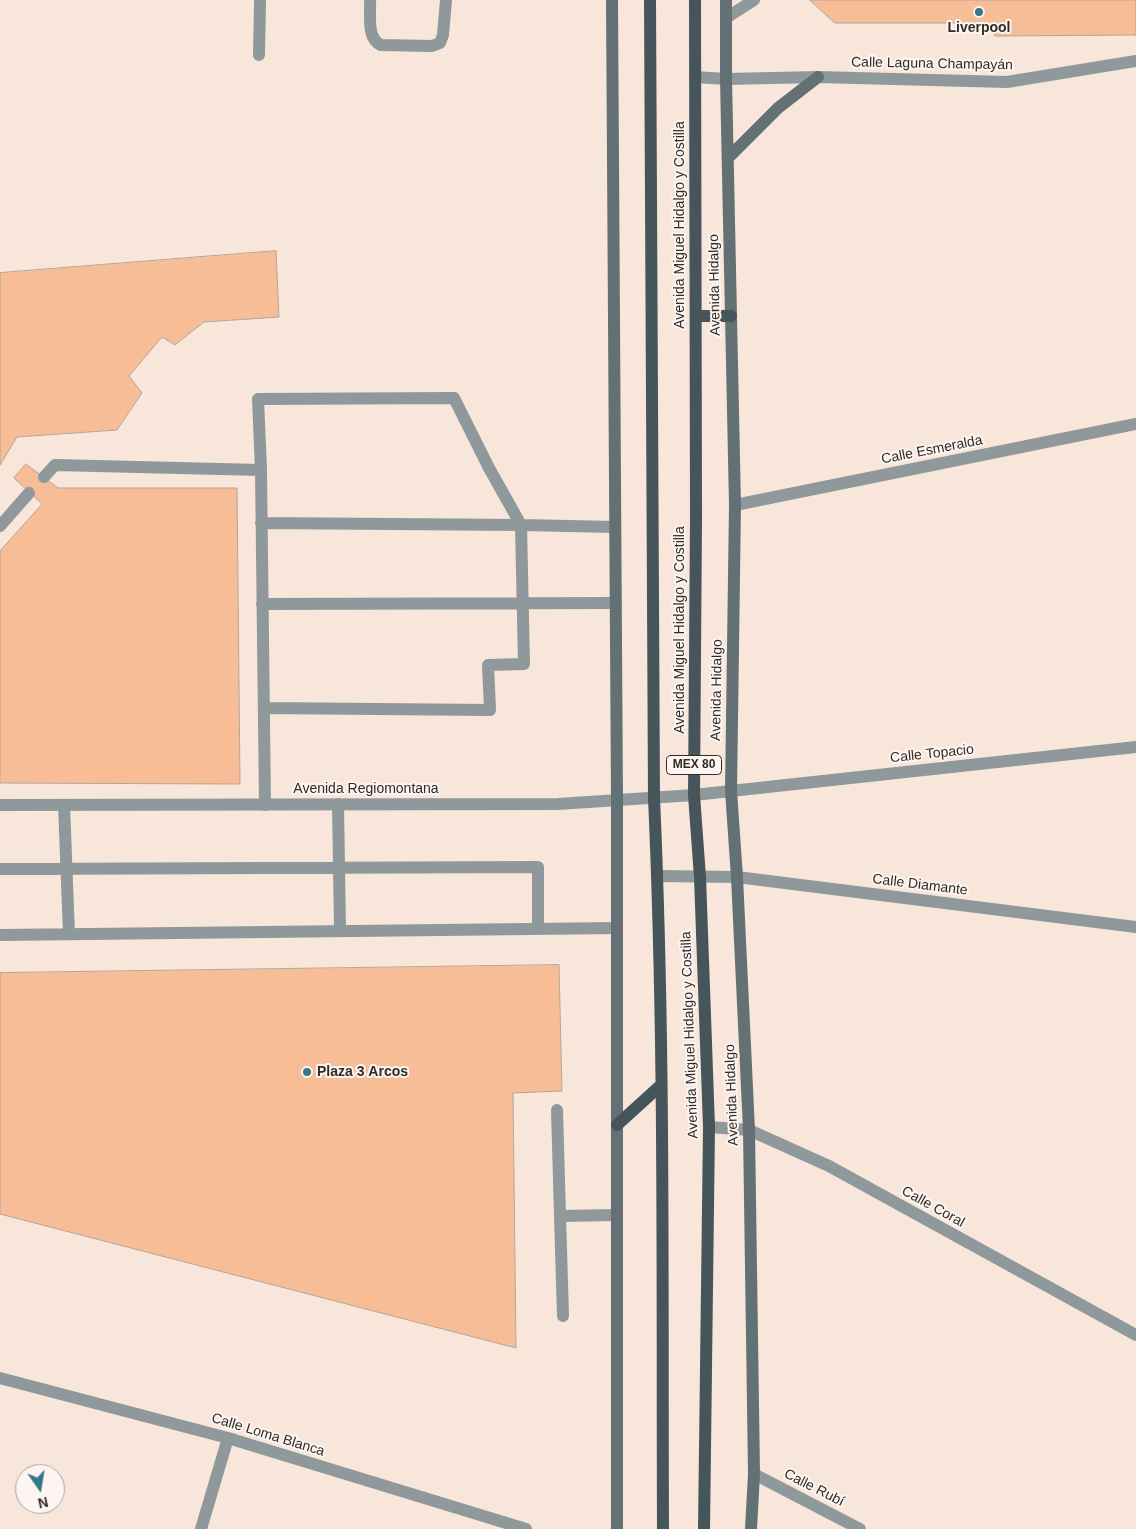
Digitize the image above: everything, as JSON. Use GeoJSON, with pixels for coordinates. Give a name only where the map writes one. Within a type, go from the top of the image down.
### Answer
{"type":"FeatureCollection","features":[{"type":"Feature","properties":{"kind":"main road","name":"Avenida Miguel Hidalgo y Costilla"},"geometry":{"type":"LineString","coordinates":[[650,0],[654,798],[661,1085],[663,1529]]}},
{"type":"Feature","properties":{"kind":"main road","name":"Avenida Miguel Hidalgo y Costilla"},"geometry":{"type":"LineString","coordinates":[[695,0],[696,518],[694,795],[700,877],[709,1127],[704,1529]]}},
{"type":"Feature","properties":{"kind":"main road"},"geometry":{"type":"LineString","coordinates":[[696,316],[731,316]]}},
{"type":"Feature","properties":{"kind":"main road"},"geometry":{"type":"LineString","coordinates":[[617,1125],[661,1085]]}},
{"type":"Feature","properties":{"kind":"street"},"geometry":{"type":"LineString","coordinates":[[259,55],[260,0]]}},
{"type":"Feature","properties":{"kind":"street"},"geometry":{"type":"LineString","coordinates":[[370,0],[371,36],[375,42],[381,45],[432,46],[440,43],[444,35],[446,0]]}},
{"type":"Feature","properties":{"kind":"street"},"geometry":{"type":"LineString","coordinates":[[612,0],[617,800],[617,1529]]}},
{"type":"Feature","properties":{"kind":"street","name":"Avenida Hidalgo"},"geometry":{"type":"LineString","coordinates":[[726,0],[735,505],[731,791],[749,1130],[754,1474],[751,1529]]}},
{"type":"Feature","properties":{"kind":"street"},"geometry":{"type":"LineString","coordinates":[[726,18],[754,0]]}},
{"type":"Feature","properties":{"kind":"street","name":"Calle Laguna Champayán"},"geometry":{"type":"LineString","coordinates":[[695,77],[726,80],[818,77],[1006,82],[1136,61]]}},
{"type":"Feature","properties":{"kind":"street"},"geometry":{"type":"LineString","coordinates":[[728,158],[778,108],[818,77]]}},
{"type":"Feature","properties":{"kind":"street"},"geometry":{"type":"LineString","coordinates":[[264,708],[490,710],[488,664],[524,664],[521,525],[489,468],[454,398],[258,399],[261,470],[265,805]]}},
{"type":"Feature","properties":{"kind":"street","name":"Calle Esmeralda"},"geometry":{"type":"LineString","coordinates":[[735,505],[1136,424]]}},
{"type":"Feature","properties":{"kind":"street"},"geometry":{"type":"LineString","coordinates":[[44,477],[55,465],[261,470]]}},
{"type":"Feature","properties":{"kind":"street"},"geometry":{"type":"LineString","coordinates":[[0,526],[30,493]]}},
{"type":"Feature","properties":{"kind":"street"},"geometry":{"type":"LineString","coordinates":[[261,523],[615,527]]}},
{"type":"Feature","properties":{"kind":"street"},"geometry":{"type":"LineString","coordinates":[[262,604],[616,604]]}},
{"type":"Feature","properties":{"kind":"street","name":"Calle Topacio"},"geometry":{"type":"LineString","coordinates":[[731,791],[1136,747]]}},
{"type":"Feature","properties":{"kind":"street","name":"Avenida Regiomontana"},"geometry":{"type":"LineString","coordinates":[[0,805],[558,804],[731,791]]}},
{"type":"Feature","properties":{"kind":"street"},"geometry":{"type":"LineString","coordinates":[[338,804],[340,931]]}},
{"type":"Feature","properties":{"kind":"street"},"geometry":{"type":"LineString","coordinates":[[64,805],[69,934]]}},
{"type":"Feature","properties":{"kind":"street"},"geometry":{"type":"LineString","coordinates":[[0,869],[538,867],[538,929]]}},
{"type":"Feature","properties":{"kind":"street","name":"Calle Diamante"},"geometry":{"type":"LineString","coordinates":[[657,876],[737,877],[1136,927]]}},
{"type":"Feature","properties":{"kind":"street"},"geometry":{"type":"LineString","coordinates":[[0,935],[617,928]]}},
{"type":"Feature","properties":{"kind":"street"},"geometry":{"type":"LineString","coordinates":[[557,1110],[563,1316]]}},
{"type":"Feature","properties":{"kind":"street","name":"Calle Coral"},"geometry":{"type":"LineString","coordinates":[[709,1127],[749,1130],[829,1166],[1136,1335]]}},
{"type":"Feature","properties":{"kind":"street"},"geometry":{"type":"LineString","coordinates":[[560,1216],[617,1215]]}},
{"type":"Feature","properties":{"kind":"street","name":"Calle Loma Blanca"},"geometry":{"type":"LineString","coordinates":[[0,1378],[228,1438],[526,1529]]}},
{"type":"Feature","properties":{"kind":"street"},"geometry":{"type":"LineString","coordinates":[[201,1529],[228,1438]]}},
{"type":"Feature","properties":{"kind":"street","name":"Calle Rubí"},"geometry":{"type":"LineString","coordinates":[[754,1474],[860,1529]]}},
{"type":"Feature","properties":{"kind":"building","name":"Liverpool"},"geometry":{"type":"Polygon","coordinates":[[[810,0],[1136,0],[1136,35],[995,36],[988,23],[835,23],[810,0]]]}},
{"type":"Feature","properties":{"kind":"building"},"geometry":{"type":"Polygon","coordinates":[[[276,251],[279,317],[204,322],[175,345],[162,337],[129,376],[142,393],[117,430],[17,437],[0,465],[0,273],[276,251]]]}},
{"type":"Feature","properties":{"kind":"building"},"geometry":{"type":"Polygon","coordinates":[[[26,464],[58,488],[237,488],[240,784],[0,783],[0,551],[42,504],[14,478],[26,464]]]}},
{"type":"Feature","properties":{"kind":"building"},"geometry":{"type":"Polygon","coordinates":[[[559,965],[562,1091],[513,1093],[516,1348],[0,1214],[0,973],[559,965]]]}},
{"type":"Feature","properties":{"kind":"place","name":"Liverpool"},"geometry":{"type":"Point","coordinates":[979,12]}},
{"type":"Feature","properties":{"kind":"place","name":"Plaza 3 Arcos"},"geometry":{"type":"Point","coordinates":[307,1072]}}]}
